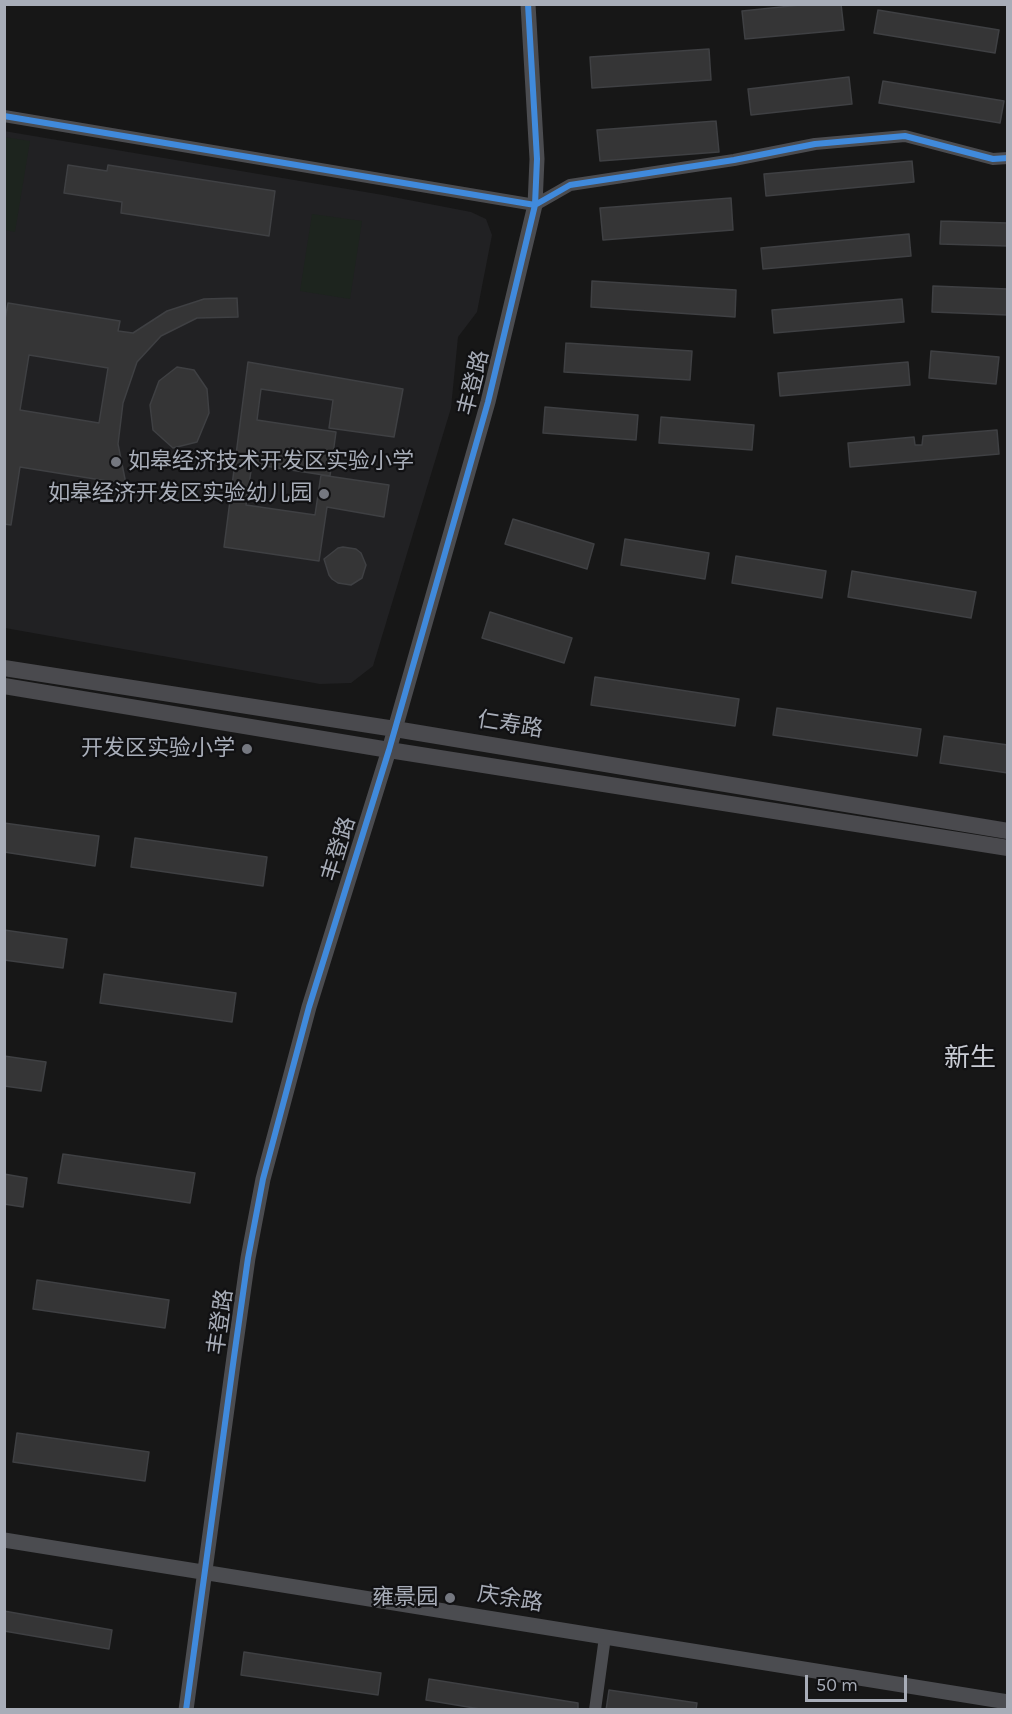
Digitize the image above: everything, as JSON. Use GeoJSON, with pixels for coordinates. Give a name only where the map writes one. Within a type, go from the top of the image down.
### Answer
{"type":"FeatureCollection","features":[{"type":"Feature","properties":{"kind":"main road","name":"仁寿路"},"geometry":{"type":"LineString","coordinates":[[4,668],[395,729],[1008,831]]}},
{"type":"Feature","properties":{"kind":"main road","name":"仁寿路"},"geometry":{"type":"LineString","coordinates":[[4,686],[389,750],[1008,848]]}},
{"type":"Feature","properties":{"kind":"street","name":"丰登路"},"geometry":{"type":"LineString","coordinates":[[186,1710],[245,1280],[263,1179],[309,1007],[389,750],[488,402],[535,205],[537,159],[528,4]]}},
{"type":"Feature","properties":{"kind":"street"},"geometry":{"type":"LineString","coordinates":[[4,116],[535,205],[570,185],[734,160],[815,144],[905,136],[993,159],[1008,158]]}},
{"type":"Feature","properties":{"kind":"street","name":"庆余路"},"geometry":{"type":"LineString","coordinates":[[4,1540],[1008,1702]]}},
{"type":"Feature","properties":{"kind":"street"},"geometry":{"type":"LineString","coordinates":[[595,1710],[605,1637]]}},
{"type":"Feature","properties":{"kind":"shaded area","name":"如皋经济技术开发区实验小学"},"geometry":{"type":"Polygon","coordinates":[[[4,131],[383,195],[471,212],[486,219],[492,235],[477,312],[458,337],[451,408],[373,666],[351,683],[320,684],[5,628],[4,131]]]}},
{"type":"Feature","properties":{"kind":"shaded area"},"geometry":{"type":"Polygon","coordinates":[[[4,137],[30,141],[15,232],[5,230],[4,137]]]}},
{"type":"Feature","properties":{"kind":"shaded area"},"geometry":{"type":"Polygon","coordinates":[[[312,214],[362,221],[350,299],[300,291],[312,214]]]}},
{"type":"Feature","properties":{"kind":"building"},"geometry":{"type":"Polygon","coordinates":[[[810,4],[841,4],[844,30],[745,39],[742,11],[810,4]]]}},
{"type":"Feature","properties":{"kind":"building"},"geometry":{"type":"Polygon","coordinates":[[[878,10],[999,30],[995,53],[874,33],[878,10]]]}},
{"type":"Feature","properties":{"kind":"building"},"geometry":{"type":"Polygon","coordinates":[[[709,49],[711,80],[592,88],[590,57],[709,49]]]}},
{"type":"Feature","properties":{"kind":"building"},"geometry":{"type":"Polygon","coordinates":[[[849,77],[852,104],[751,115],[748,89],[849,77]]]}},
{"type":"Feature","properties":{"kind":"building"},"geometry":{"type":"Polygon","coordinates":[[[883,81],[1004,101],[1000,123],[879,103],[883,81]]]}},
{"type":"Feature","properties":{"kind":"building"},"geometry":{"type":"Polygon","coordinates":[[[716,121],[719,152],[600,161],[597,130],[716,121]]]}},
{"type":"Feature","properties":{"kind":"building"},"geometry":{"type":"Polygon","coordinates":[[[912,161],[914,182],[766,196],[764,174],[912,161]]]}},
{"type":"Feature","properties":{"kind":"building"},"geometry":{"type":"Polygon","coordinates":[[[68,165],[107,171],[108,165],[275,191],[269,236],[121,213],[122,202],[64,193],[68,165]]]}},
{"type":"Feature","properties":{"kind":"building"},"geometry":{"type":"Polygon","coordinates":[[[731,198],[733,230],[603,240],[600,208],[731,198]]]}},
{"type":"Feature","properties":{"kind":"building"},"geometry":{"type":"Polygon","coordinates":[[[941,221],[1008,223],[1008,246],[940,244],[941,221]]]}},
{"type":"Feature","properties":{"kind":"building"},"geometry":{"type":"Polygon","coordinates":[[[909,234],[911,256],[763,269],[761,248],[909,234]]]}},
{"type":"Feature","properties":{"kind":"building"},"geometry":{"type":"Polygon","coordinates":[[[592,281],[736,290],[735,317],[591,307],[592,281]]]}},
{"type":"Feature","properties":{"kind":"building"},"geometry":{"type":"Polygon","coordinates":[[[933,286],[1008,289],[1008,315],[932,312],[933,286]]]}},
{"type":"Feature","properties":{"kind":"building"},"geometry":{"type":"Polygon","coordinates":[[[237,298],[238,317],[197,318],[161,336],[137,362],[123,403],[118,444],[126,484],[20,467],[11,525],[4,524],[4,325],[8,303],[120,321],[118,331],[133,333],[167,311],[204,299],[237,298]],[[29,355],[20,410],[99,423],[108,368],[29,355]]]}},
{"type":"Feature","properties":{"kind":"building"},"geometry":{"type":"Polygon","coordinates":[[[902,299],[904,322],[774,333],[772,310],[902,299]]]}},
{"type":"Feature","properties":{"kind":"building"},"geometry":{"type":"Polygon","coordinates":[[[566,343],[692,351],[690,380],[564,372],[566,343]]]}},
{"type":"Feature","properties":{"kind":"building"},"geometry":{"type":"Polygon","coordinates":[[[931,351],[999,357],[996,384],[929,378],[931,351]]]}},
{"type":"Feature","properties":{"kind":"building"},"geometry":{"type":"Polygon","coordinates":[[[248,362],[403,389],[394,437],[329,428],[333,400],[261,389],[257,420],[336,432],[330,476],[252,464],[246,505],[315,515],[321,475],[389,485],[384,517],[327,507],[319,561],[224,547],[248,362]]]}},
{"type":"Feature","properties":{"kind":"building"},"geometry":{"type":"Polygon","coordinates":[[[908,362],[910,385],[780,396],[778,373],[908,362]]]}},
{"type":"Feature","properties":{"kind":"building"},"geometry":{"type":"Polygon","coordinates":[[[177,367],[194,370],[207,389],[209,413],[197,442],[173,448],[153,430],[150,405],[159,381],[177,367]]]}},
{"type":"Feature","properties":{"kind":"building"},"geometry":{"type":"Polygon","coordinates":[[[545,407],[638,415],[636,440],[543,433],[545,407]]]}},
{"type":"Feature","properties":{"kind":"building"},"geometry":{"type":"Polygon","coordinates":[[[661,417],[754,425],[752,450],[659,443],[661,417]]]}},
{"type":"Feature","properties":{"kind":"building"},"geometry":{"type":"Polygon","coordinates":[[[997,430],[999,454],[850,467],[848,443],[914,437],[915,445],[922,445],[923,436],[997,430]]]}},
{"type":"Feature","properties":{"kind":"building"},"geometry":{"type":"Polygon","coordinates":[[[513,519],[594,544],[587,569],[505,544],[513,519]]]}},
{"type":"Feature","properties":{"kind":"building"},"geometry":{"type":"Polygon","coordinates":[[[625,539],[709,553],[705,579],[621,565],[625,539]]]}},
{"type":"Feature","properties":{"kind":"building"},"geometry":{"type":"Polygon","coordinates":[[[338,548],[356,549],[361,553],[366,565],[362,578],[351,585],[338,583],[332,579],[324,559],[338,548]]]}},
{"type":"Feature","properties":{"kind":"building"},"geometry":{"type":"Polygon","coordinates":[[[736,556],[826,571],[822,598],[732,583],[736,556]]]}},
{"type":"Feature","properties":{"kind":"building"},"geometry":{"type":"Polygon","coordinates":[[[852,571],[976,592],[971,618],[848,597],[852,571]]]}},
{"type":"Feature","properties":{"kind":"building"},"geometry":{"type":"Polygon","coordinates":[[[490,612],[572,638],[564,663],[482,638],[490,612]]]}},
{"type":"Feature","properties":{"kind":"building"},"geometry":{"type":"Polygon","coordinates":[[[595,677],[739,699],[735,726],[591,705],[595,677]]]}},
{"type":"Feature","properties":{"kind":"building"},"geometry":{"type":"Polygon","coordinates":[[[777,708],[921,729],[917,756],[773,735],[777,708]]]}},
{"type":"Feature","properties":{"kind":"building"},"geometry":{"type":"Polygon","coordinates":[[[944,736],[1008,745],[1008,773],[940,763],[944,736]]]}},
{"type":"Feature","properties":{"kind":"building"},"geometry":{"type":"Polygon","coordinates":[[[4,823],[99,836],[95,866],[4,852],[4,823]]]}},
{"type":"Feature","properties":{"kind":"building"},"geometry":{"type":"Polygon","coordinates":[[[135,838],[267,857],[263,886],[131,867],[135,838]]]}},
{"type":"Feature","properties":{"kind":"building"},"geometry":{"type":"Polygon","coordinates":[[[4,930],[67,939],[63,968],[4,960],[4,930]]]}},
{"type":"Feature","properties":{"kind":"building"},"geometry":{"type":"Polygon","coordinates":[[[104,974],[236,993],[232,1022],[100,1003],[104,974]]]}},
{"type":"Feature","properties":{"kind":"building"},"geometry":{"type":"Polygon","coordinates":[[[4,1056],[46,1062],[41,1091],[4,1086],[4,1056]]]}},
{"type":"Feature","properties":{"kind":"building"},"geometry":{"type":"Polygon","coordinates":[[[63,1154],[195,1173],[190,1203],[58,1183],[63,1154]]]}},
{"type":"Feature","properties":{"kind":"building"},"geometry":{"type":"Polygon","coordinates":[[[4,1174],[27,1178],[23,1207],[4,1204],[4,1174]]]}},
{"type":"Feature","properties":{"kind":"building"},"geometry":{"type":"Polygon","coordinates":[[[37,1280],[169,1300],[165,1328],[33,1309],[37,1280]]]}},
{"type":"Feature","properties":{"kind":"building"},"geometry":{"type":"Polygon","coordinates":[[[17,1433],[149,1452],[145,1481],[13,1462],[17,1433]]]}},
{"type":"Feature","properties":{"kind":"building"},"geometry":{"type":"Polygon","coordinates":[[[4,1611],[112,1630],[109,1649],[4,1631],[4,1611]]]}},
{"type":"Feature","properties":{"kind":"building"},"geometry":{"type":"Polygon","coordinates":[[[244,1652],[381,1673],[378,1695],[241,1675],[244,1652]]]}},
{"type":"Feature","properties":{"kind":"building"},"geometry":{"type":"Polygon","coordinates":[[[429,1679],[578,1703],[578,1710],[486,1710],[426,1700],[429,1679]]]}},
{"type":"Feature","properties":{"kind":"building"},"geometry":{"type":"Polygon","coordinates":[[[609,1690],[697,1703],[696,1710],[606,1710],[609,1690]]]}},
{"type":"Feature","properties":{"kind":"cycle path"},"geometry":{"type":"LineString","coordinates":[[186,1710],[248,1258],[263,1179],[309,1007],[389,750],[488,402],[535,205],[537,159],[528,4]]}},
{"type":"Feature","properties":{"kind":"cycle path"},"geometry":{"type":"LineString","coordinates":[[4,116],[535,205],[570,185],[734,160],[815,144],[905,136],[993,159],[1008,158]]}},
{"type":"Feature","properties":{"kind":"place","name":"如皋经济技术开发区实验小学"},"geometry":{"type":"Point","coordinates":[116,462]}},
{"type":"Feature","properties":{"kind":"place","name":"如皋经济开发区实验幼儿园"},"geometry":{"type":"Point","coordinates":[324,494]}},
{"type":"Feature","properties":{"kind":"place","name":"开发区实验小学"},"geometry":{"type":"Point","coordinates":[247,749]}},
{"type":"Feature","properties":{"kind":"place","name":"雍景园"},"geometry":{"type":"Point","coordinates":[450,1598]}},
{"type":"Feature","properties":{"kind":"district","name":"新生"},"geometry":{"type":"Point","coordinates":[970,1059]}}]}
